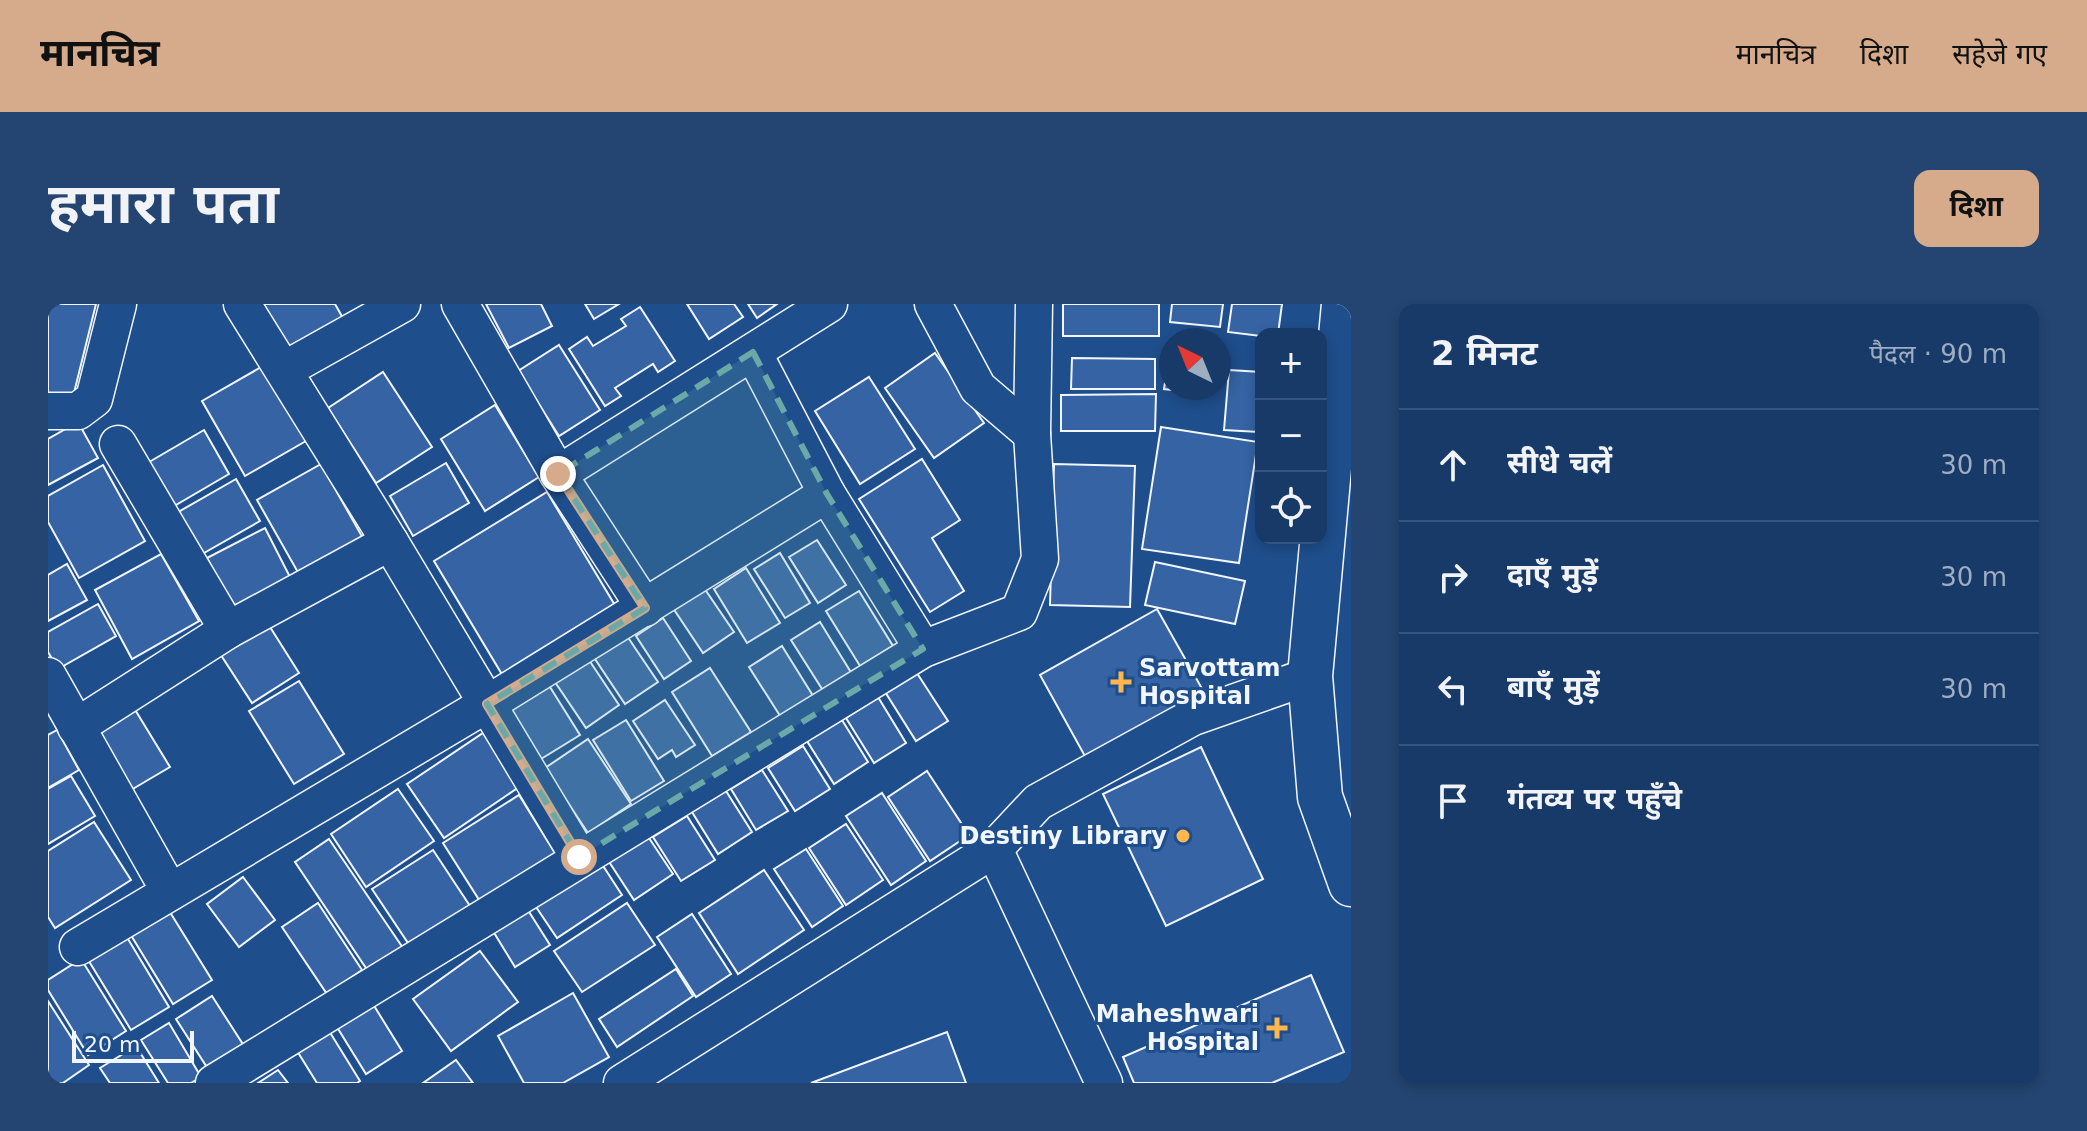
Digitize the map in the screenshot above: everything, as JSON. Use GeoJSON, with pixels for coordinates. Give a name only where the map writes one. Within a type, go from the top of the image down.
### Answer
{"type":"FeatureCollection","features":[{"type":"Feature","properties":{"kind":"street"},"geometry":{"type":"LineString","coordinates":[[48,411],[78,411],[94,399],[118,304]]}},
{"type":"Feature","properties":{"kind":"street"},"geometry":{"type":"LineString","coordinates":[[242,304],[390,542],[579,857]]}},
{"type":"Feature","properties":{"kind":"street"},"geometry":{"type":"LineString","coordinates":[[284,370],[402,304]]}},
{"type":"Feature","properties":{"kind":"street"},"geometry":{"type":"LineString","coordinates":[[460,304],[558,474],[645,608]]}},
{"type":"Feature","properties":{"kind":"street"},"geometry":{"type":"LineString","coordinates":[[558,474],[829,304]]}},
{"type":"Feature","properties":{"kind":"street"},"geometry":{"type":"LineString","coordinates":[[933,304],[978,388],[1032,434]]}},
{"type":"Feature","properties":{"kind":"street"},"geometry":{"type":"LineString","coordinates":[[214,1083],[923,649],[1019,612],[1040,559],[1032,434],[1034,304]]}},
{"type":"Feature","properties":{"kind":"street"},"geometry":{"type":"LineString","coordinates":[[1344,304],[1310,676],[1320,797],[1351,884]]}},
{"type":"Feature","properties":{"kind":"street"},"geometry":{"type":"LineString","coordinates":[[753,352],[827,494],[923,649]]}},
{"type":"Feature","properties":{"kind":"street"},"geometry":{"type":"LineString","coordinates":[[118,444],[228,630]]}},
{"type":"Feature","properties":{"kind":"street"},"geometry":{"type":"LineString","coordinates":[[78,947],[487,704],[827,494]]}},
{"type":"Feature","properties":{"kind":"street"},"geometry":{"type":"LineString","coordinates":[[76,727],[228,630],[390,542]]}},
{"type":"Feature","properties":{"kind":"street"},"geometry":{"type":"LineString","coordinates":[[48,676],[170,892]]}},
{"type":"Feature","properties":{"kind":"street"},"geometry":{"type":"LineString","coordinates":[[622,1083],[994,849],[1038,802],[1193,717],[1310,676]]}},
{"type":"Feature","properties":{"kind":"street"},"geometry":{"type":"LineString","coordinates":[[994,849],[1104,1083]]}},
{"type":"Feature","properties":{"kind":"highlighted area"},"geometry":{"type":"Polygon","coordinates":[[[753,352],[827,494],[923,649],[579,857],[487,704],[645,608],[558,474],[753,352]]]}},
{"type":"Feature","properties":{"kind":"building"},"geometry":{"type":"Polygon","coordinates":[[[48,304],[96,304],[72,401],[48,394],[48,304]]]}},
{"type":"Feature","properties":{"kind":"building"},"geometry":{"type":"Polygon","coordinates":[[[253,304],[335,304],[344,320],[283,357],[253,304]]]}},
{"type":"Feature","properties":{"kind":"building"},"geometry":{"type":"Polygon","coordinates":[[[486,304],[541,304],[552,326],[509,348],[486,304]]]}},
{"type":"Feature","properties":{"kind":"building"},"geometry":{"type":"Polygon","coordinates":[[[585,304],[619,304],[594,319],[585,304]]]}},
{"type":"Feature","properties":{"kind":"building"},"geometry":{"type":"Polygon","coordinates":[[[687,304],[734,304],[743,317],[709,339],[687,304]]]}},
{"type":"Feature","properties":{"kind":"building"},"geometry":{"type":"Polygon","coordinates":[[[748,304],[777,304],[757,318],[748,304]]]}},
{"type":"Feature","properties":{"kind":"building"},"geometry":{"type":"Polygon","coordinates":[[[1063,304],[1159,304],[1159,336],[1063,336],[1063,304]]]}},
{"type":"Feature","properties":{"kind":"building"},"geometry":{"type":"Polygon","coordinates":[[[1172,304],[1223,304],[1220,327],[1170,322],[1172,304]]]}},
{"type":"Feature","properties":{"kind":"building"},"geometry":{"type":"Polygon","coordinates":[[[1232,304],[1282,304],[1279,328],[1255,328],[1255,335],[1231,332],[1229,328],[1232,304]]]}},
{"type":"Feature","properties":{"kind":"building"},"geometry":{"type":"Polygon","coordinates":[[[640,307],[675,361],[658,372],[653,364],[615,388],[621,396],[605,406],[569,349],[587,337],[593,346],[626,326],[621,319],[640,307]]]}},
{"type":"Feature","properties":{"kind":"building"},"geometry":{"type":"Polygon","coordinates":[[[559,345],[600,410],[559,436],[518,371],[559,345]]]}},
{"type":"Feature","properties":{"kind":"building"},"geometry":{"type":"Polygon","coordinates":[[[935,353],[984,423],[934,458],[885,388],[935,353]]]}},
{"type":"Feature","properties":{"kind":"building"},"geometry":{"type":"Polygon","coordinates":[[[1072,358],[1155,359],[1155,389],[1071,389],[1072,358]]]}},
{"type":"Feature","properties":{"kind":"building"},"geometry":{"type":"Polygon","coordinates":[[[263,366],[306,441],[245,476],[202,401],[263,366]]]}},
{"type":"Feature","properties":{"kind":"building"},"geometry":{"type":"Polygon","coordinates":[[[1231,370],[1255,372],[1255,432],[1224,430],[1226,400],[1231,400],[1231,370]]]}},
{"type":"Feature","properties":{"kind":"building"},"geometry":{"type":"Polygon","coordinates":[[[383,372],[432,447],[376,483],[328,408],[383,372]]]}},
{"type":"Feature","properties":{"kind":"building"},"geometry":{"type":"Polygon","coordinates":[[[869,377],[915,449],[860,484],[815,411],[869,377]]]}},
{"type":"Feature","properties":{"kind":"building"},"geometry":{"type":"Polygon","coordinates":[[[1156,394],[1155,431],[1061,431],[1061,395],[1156,394]]]}},
{"type":"Feature","properties":{"kind":"building"},"geometry":{"type":"Polygon","coordinates":[[[495,405],[539,477],[485,511],[441,439],[495,405]]]}},
{"type":"Feature","properties":{"kind":"building"},"geometry":{"type":"Polygon","coordinates":[[[78,422],[98,458],[48,485],[48,439],[78,422]]]}},
{"type":"Feature","properties":{"kind":"building"},"geometry":{"type":"Polygon","coordinates":[[[1161,427],[1255,442],[1255,461],[1239,563],[1142,549],[1161,427]]]}},
{"type":"Feature","properties":{"kind":"building"},"geometry":{"type":"Polygon","coordinates":[[[204,430],[229,474],[169,509],[144,465],[204,430]]]}},
{"type":"Feature","properties":{"kind":"building"},"geometry":{"type":"Polygon","coordinates":[[[922,459],[960,520],[932,538],[964,591],[930,612],[859,499],[922,459]]]}},
{"type":"Feature","properties":{"kind":"building"},"geometry":{"type":"Polygon","coordinates":[[[446,463],[469,503],[413,536],[390,496],[446,463]]]}},
{"type":"Feature","properties":{"kind":"building"},"geometry":{"type":"Polygon","coordinates":[[[321,464],[368,547],[304,583],[257,500],[321,464]]]}},
{"type":"Feature","properties":{"kind":"building"},"geometry":{"type":"Polygon","coordinates":[[[1054,464],[1135,466],[1130,607],[1050,605],[1054,464]]]}},
{"type":"Feature","properties":{"kind":"building"},"geometry":{"type":"Polygon","coordinates":[[[103,465],[145,541],[79,578],[48,522],[48,496],[103,465]]]}},
{"type":"Feature","properties":{"kind":"building"},"geometry":{"type":"Polygon","coordinates":[[[236,479],[260,521],[197,557],[173,515],[236,479]]]}},
{"type":"Feature","properties":{"kind":"building"},"geometry":{"type":"Polygon","coordinates":[[[547,492],[619,612],[506,681],[434,561],[547,492]]]}},
{"type":"Feature","properties":{"kind":"building"},"geometry":{"type":"Polygon","coordinates":[[[265,528],[290,577],[232,607],[207,558],[265,528]]]}},
{"type":"Feature","properties":{"kind":"building"},"geometry":{"type":"Polygon","coordinates":[[[817,540],[846,585],[818,603],[789,557],[817,540]]]}},
{"type":"Feature","properties":{"kind":"building"},"geometry":{"type":"Polygon","coordinates":[[[780,553],[810,603],[785,618],[754,569],[780,553]]]}},
{"type":"Feature","properties":{"kind":"building"},"geometry":{"type":"Polygon","coordinates":[[[161,554],[199,621],[132,659],[95,590],[161,554]]]}},
{"type":"Feature","properties":{"kind":"building"},"geometry":{"type":"Polygon","coordinates":[[[1155,562],[1245,581],[1235,624],[1145,605],[1155,562]]]}},
{"type":"Feature","properties":{"kind":"building"},"geometry":{"type":"Polygon","coordinates":[[[67,564],[87,600],[48,621],[48,575],[67,564]]]}},
{"type":"Feature","properties":{"kind":"building"},"geometry":{"type":"Polygon","coordinates":[[[746,568],[780,623],[747,643],[714,589],[746,568]]]}},
{"type":"Feature","properties":{"kind":"building"},"geometry":{"type":"Polygon","coordinates":[[[700,582],[734,632],[703,653],[669,602],[700,582]]]}},
{"type":"Feature","properties":{"kind":"building"},"geometry":{"type":"Polygon","coordinates":[[[859,591],[893,646],[860,666],[826,611],[859,591]]]}},
{"type":"Feature","properties":{"kind":"building"},"geometry":{"type":"Polygon","coordinates":[[[98,604],[116,636],[58,669],[48,652],[48,632],[98,604]]]}},
{"type":"Feature","properties":{"kind":"building"},"geometry":{"type":"Polygon","coordinates":[[[1157,609],[1209,701],[1091,767],[1040,675],[1157,609]]]}},
{"type":"Feature","properties":{"kind":"building"},"geometry":{"type":"Polygon","coordinates":[[[663,618],[691,661],[664,679],[636,636],[663,618]]]}},
{"type":"Feature","properties":{"kind":"building"},"geometry":{"type":"Polygon","coordinates":[[[265,619],[299,673],[252,703],[217,649],[265,619]]]}},
{"type":"Feature","properties":{"kind":"building"},"geometry":{"type":"Polygon","coordinates":[[[820,622],[852,674],[824,692],[791,640],[820,622]]]}},
{"type":"Feature","properties":{"kind":"building"},"geometry":{"type":"Polygon","coordinates":[[[625,633],[658,682],[625,704],[593,656],[625,633]]]}},
{"type":"Feature","properties":{"kind":"building"},"geometry":{"type":"Polygon","coordinates":[[[782,646],[815,699],[782,719],[749,667],[782,646]]]}},
{"type":"Feature","properties":{"kind":"building"},"geometry":{"type":"Polygon","coordinates":[[[589,660],[619,705],[586,728],[555,682],[589,660]]]}},
{"type":"Feature","properties":{"kind":"building"},"geometry":{"type":"Polygon","coordinates":[[[913,667],[948,721],[916,741],[882,687],[913,667]]]}},
{"type":"Feature","properties":{"kind":"building"},"geometry":{"type":"Polygon","coordinates":[[[710,668],[751,732],[712,756],[672,692],[710,668]]]}},
{"type":"Feature","properties":{"kind":"building"},"geometry":{"type":"Polygon","coordinates":[[[545,679],[580,735],[541,759],[506,704],[545,679]]]}},
{"type":"Feature","properties":{"kind":"building"},"geometry":{"type":"Polygon","coordinates":[[[299,681],[344,754],[294,784],[249,711],[299,681]]]}},
{"type":"Feature","properties":{"kind":"building"},"geometry":{"type":"Polygon","coordinates":[[[878,697],[906,743],[874,763],[846,718],[878,697]]]}},
{"type":"Feature","properties":{"kind":"building"},"geometry":{"type":"Polygon","coordinates":[[[665,700],[695,745],[676,757],[672,750],[658,759],[633,721],[665,700]]]}},
{"type":"Feature","properties":{"kind":"building"},"geometry":{"type":"Polygon","coordinates":[[[134,708],[170,767],[131,790],[95,731],[134,708]]]}},
{"type":"Feature","properties":{"kind":"building"},"geometry":{"type":"Polygon","coordinates":[[[626,720],[664,781],[631,801],[593,740],[626,720]]]}},
{"type":"Feature","properties":{"kind":"building"},"geometry":{"type":"Polygon","coordinates":[[[842,720],[868,762],[834,784],[807,741],[842,720]]]}},
{"type":"Feature","properties":{"kind":"building"},"geometry":{"type":"Polygon","coordinates":[[[57,730],[79,770],[48,788],[48,735],[57,730]]]}},
{"type":"Feature","properties":{"kind":"building"},"geometry":{"type":"Polygon","coordinates":[[[483,733],[519,787],[444,838],[407,784],[483,733]]]}},
{"type":"Feature","properties":{"kind":"building"},"geometry":{"type":"Polygon","coordinates":[[[588,739],[631,804],[588,833],[545,768],[588,739]]]}},
{"type":"Feature","properties":{"kind":"building"},"geometry":{"type":"Polygon","coordinates":[[[803,746],[830,789],[795,811],[768,768],[803,746]]]}},
{"type":"Feature","properties":{"kind":"building","name":"Destiny Library"},"geometry":{"type":"Polygon","coordinates":[[[1201,747],[1263,879],[1166,926],[1103,794],[1201,747]]]}},
{"type":"Feature","properties":{"kind":"building"},"geometry":{"type":"Polygon","coordinates":[[[762,770],[788,811],[756,830],[731,789],[762,770]]]}},
{"type":"Feature","properties":{"kind":"building"},"geometry":{"type":"Polygon","coordinates":[[[927,771],[969,835],[930,861],[888,797],[927,771]]]}},
{"type":"Feature","properties":{"kind":"building"},"geometry":{"type":"Polygon","coordinates":[[[71,776],[95,816],[48,844],[48,789],[71,776]]]}},
{"type":"Feature","properties":{"kind":"building"},"geometry":{"type":"Polygon","coordinates":[[[398,789],[434,841],[366,887],[331,834],[398,789]]]}},
{"type":"Feature","properties":{"kind":"building"},"geometry":{"type":"Polygon","coordinates":[[[726,791],[752,832],[718,854],[692,812],[726,791]]]}},
{"type":"Feature","properties":{"kind":"building"},"geometry":{"type":"Polygon","coordinates":[[[882,793],[926,861],[891,885],[846,816],[882,793]]]}},
{"type":"Feature","properties":{"kind":"building"},"geometry":{"type":"Polygon","coordinates":[[[519,795],[558,858],[483,906],[443,843],[519,795]]]}},
{"type":"Feature","properties":{"kind":"building"},"geometry":{"type":"Polygon","coordinates":[[[687,816],[715,860],[681,881],[653,837],[687,816]]]}},
{"type":"Feature","properties":{"kind":"building"},"geometry":{"type":"Polygon","coordinates":[[[94,822],[131,880],[55,928],[48,917],[48,851],[94,822]]]}},
{"type":"Feature","properties":{"kind":"building"},"geometry":{"type":"Polygon","coordinates":[[[846,824],[883,880],[846,905],[809,848],[846,824]]]}},
{"type":"Feature","properties":{"kind":"building"},"geometry":{"type":"Polygon","coordinates":[[[641,826],[673,874],[634,900],[602,851],[641,826]]]}},
{"type":"Feature","properties":{"kind":"building"},"geometry":{"type":"Polygon","coordinates":[[[329,839],[403,948],[368,971],[295,862],[329,839]]]}},
{"type":"Feature","properties":{"kind":"building"},"geometry":{"type":"Polygon","coordinates":[[[806,849],[843,906],[812,927],[774,869],[806,849]]]}},
{"type":"Feature","properties":{"kind":"building"},"geometry":{"type":"Polygon","coordinates":[[[433,850],[470,906],[410,946],[372,889],[433,850]]]}},
{"type":"Feature","properties":{"kind":"building"},"geometry":{"type":"Polygon","coordinates":[[[594,852],[622,895],[557,938],[528,895],[594,852]]]}},
{"type":"Feature","properties":{"kind":"building"},"geometry":{"type":"Polygon","coordinates":[[[764,870],[804,930],[738,974],[699,913],[764,870]]]}},
{"type":"Feature","properties":{"kind":"building"},"geometry":{"type":"Polygon","coordinates":[[[243,877],[275,920],[239,947],[207,904],[243,877]]]}},
{"type":"Feature","properties":{"kind":"building"},"geometry":{"type":"Polygon","coordinates":[[[519,896],[550,945],[515,967],[485,918],[519,896]]]}},
{"type":"Feature","properties":{"kind":"building"},"geometry":{"type":"Polygon","coordinates":[[[318,903],[362,970],[327,994],[282,927],[318,903]]]}},
{"type":"Feature","properties":{"kind":"building"},"geometry":{"type":"Polygon","coordinates":[[[627,903],[655,945],[582,992],[554,951],[627,903]]]}},
{"type":"Feature","properties":{"kind":"building"},"geometry":{"type":"Polygon","coordinates":[[[168,909],[212,980],[173,1004],[129,932],[168,909]]]}},
{"type":"Feature","properties":{"kind":"building"},"geometry":{"type":"Polygon","coordinates":[[[692,914],[731,974],[696,997],[657,937],[692,914]]]}},
{"type":"Feature","properties":{"kind":"building"},"geometry":{"type":"Polygon","coordinates":[[[125,934],[169,1007],[131,1030],[87,958],[125,934]]]}},
{"type":"Feature","properties":{"kind":"building"},"geometry":{"type":"Polygon","coordinates":[[[480,951],[518,1002],[451,1051],[413,999],[480,951]]]}},
{"type":"Feature","properties":{"kind":"building"},"geometry":{"type":"Polygon","coordinates":[[[81,959],[126,1031],[88,1055],[48,990],[48,980],[81,959]]]}},
{"type":"Feature","properties":{"kind":"building"},"geometry":{"type":"Polygon","coordinates":[[[676,969],[693,996],[617,1047],[599,1019],[676,969]]]}},
{"type":"Feature","properties":{"kind":"building"},"geometry":{"type":"Polygon","coordinates":[[[1311,975],[1344,1052],[1272,1083],[1134,1083],[1123,1057],[1311,975]]]}},
{"type":"Feature","properties":{"kind":"building"},"geometry":{"type":"Polygon","coordinates":[[[573,993],[609,1057],[563,1083],[524,1083],[498,1036],[573,993]]]}},
{"type":"Feature","properties":{"kind":"building"},"geometry":{"type":"Polygon","coordinates":[[[212,996],[246,1049],[210,1072],[176,1019],[212,996]]]}},
{"type":"Feature","properties":{"kind":"building"},"geometry":{"type":"Polygon","coordinates":[[[368,996],[402,1051],[366,1074],[332,1019],[368,996]]]}},
{"type":"Feature","properties":{"kind":"building"},"geometry":{"type":"Polygon","coordinates":[[[48,1001],[89,1065],[63,1083],[51,1083],[48,1079],[48,1001]]]}},
{"type":"Feature","properties":{"kind":"building"},"geometry":{"type":"Polygon","coordinates":[[[169,1023],[201,1077],[191,1083],[168,1083],[141,1040],[169,1023]]]}},
{"type":"Feature","properties":{"kind":"building"},"geometry":{"type":"Polygon","coordinates":[[[326,1026],[360,1081],[357,1083],[317,1083],[294,1046],[326,1026]]]}},
{"type":"Feature","properties":{"kind":"building"},"geometry":{"type":"Polygon","coordinates":[[[947,1032],[966,1083],[811,1083],[947,1032]]]}},
{"type":"Feature","properties":{"kind":"building"},"geometry":{"type":"Polygon","coordinates":[[[136,1046],[159,1083],[110,1083],[100,1068],[136,1046]]]}},
{"type":"Feature","properties":{"kind":"building"},"geometry":{"type":"Polygon","coordinates":[[[456,1060],[473,1083],[423,1083],[456,1060]]]}},
{"type":"Feature","properties":{"kind":"building"},"geometry":{"type":"Polygon","coordinates":[[[278,1070],[288,1083],[258,1083],[278,1070]]]}},
{"type":"Feature","properties":{"kind":"place","name":"Sarvottam Hospital"},"geometry":{"type":"Point","coordinates":[1121,682]}},
{"type":"Feature","properties":{"kind":"place","name":"Destiny Library"},"geometry":{"type":"Point","coordinates":[1183,836]}},
{"type":"Feature","properties":{"kind":"place","name":"Maheshwari Hospital"},"geometry":{"type":"Point","coordinates":[1277,1028]}},
{"type":"Feature","properties":{"kind":"route"},"geometry":{"type":"LineString","coordinates":[[558,474],[645,608],[487,704],[579,857]]}}]}
